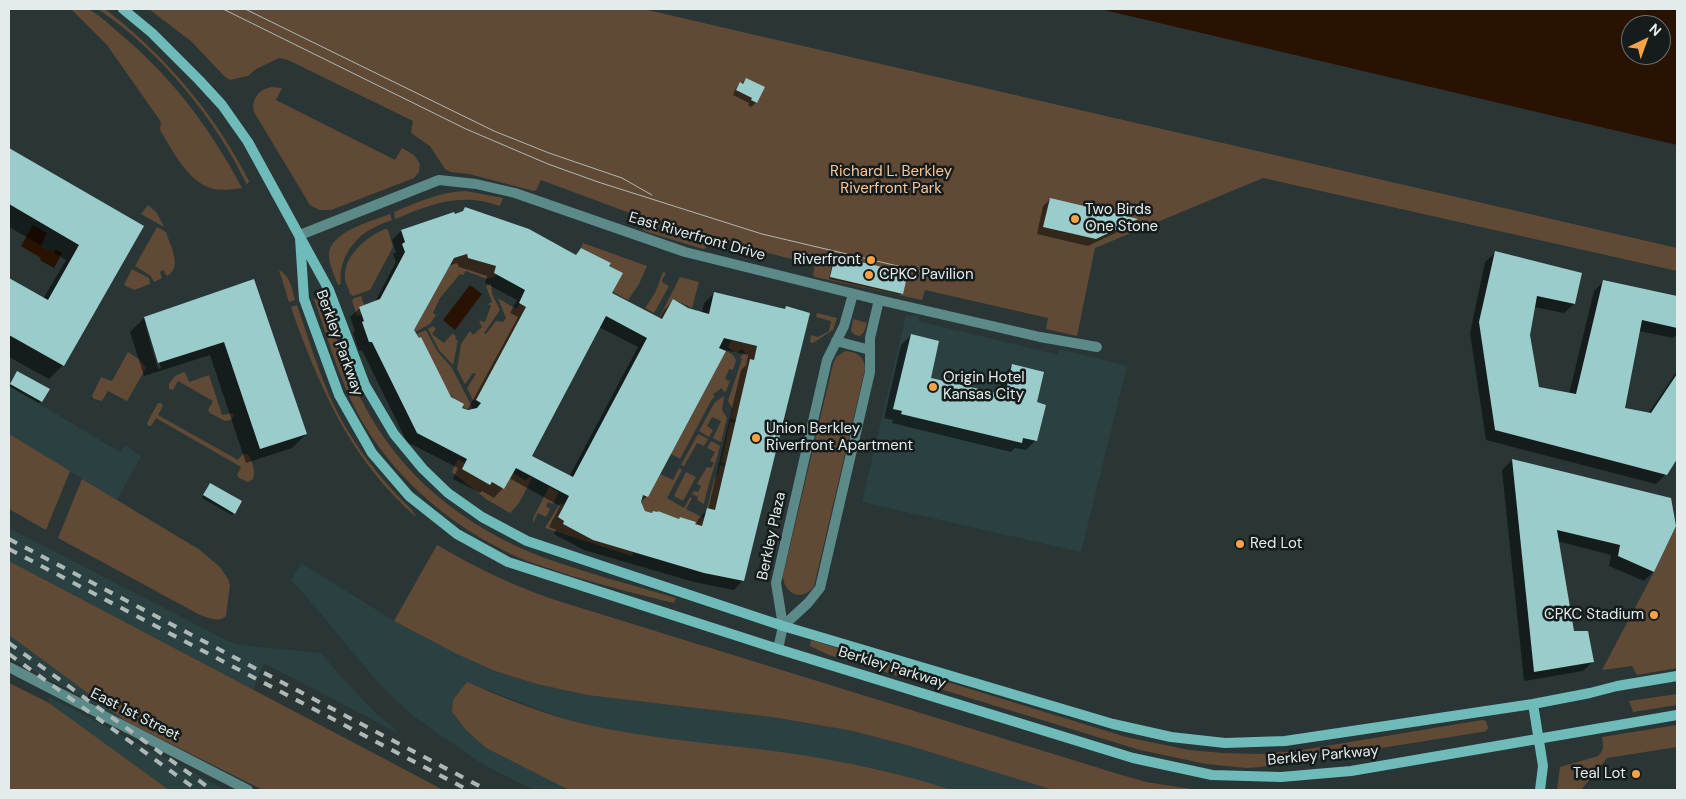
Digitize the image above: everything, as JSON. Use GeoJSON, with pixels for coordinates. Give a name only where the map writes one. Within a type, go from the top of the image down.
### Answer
{"type":"FeatureCollection","features":[{"type":"Feature","properties":{"kind":"main road","name":"Berkley Parkway"},"geometry":{"type":"LineString","coordinates":[[123,9],[174,54],[222,105],[248,142],[329,290],[365,386],[394,434],[423,470],[448,493],[482,517],[527,541],[783,626],[1113,724],[1170,738],[1225,743],[1284,741],[1533,704],[1617,686],[1677,676]]}},
{"type":"Feature","properties":{"kind":"main road","name":"Berkley Parkway"},"geometry":{"type":"LineString","coordinates":[[300,235],[304,299],[339,395],[372,453],[409,496],[457,534],[508,562],[778,649],[1133,758],[1212,775],[1281,777],[1350,771],[1677,715]]}},
{"type":"Feature","properties":{"kind":"main road"},"geometry":{"type":"LineString","coordinates":[[1533,704],[1543,766],[1540,790]]}},
{"type":"Feature","properties":{"kind":"street","name":"East Riverfront Drive"},"geometry":{"type":"LineString","coordinates":[[300,235],[439,180],[484,185],[515,193],[685,252],[879,300],[1040,337],[1097,347]]}},
{"type":"Feature","properties":{"kind":"street","name":"Berkley Plaza"},"geometry":{"type":"LineString","coordinates":[[783,626],[776,583],[827,360],[844,326],[853,294]]}},
{"type":"Feature","properties":{"kind":"street"},"geometry":{"type":"LineString","coordinates":[[778,649],[783,626],[808,603],[820,588],[870,372],[870,338],[879,300]]}},
{"type":"Feature","properties":{"kind":"street"},"geometry":{"type":"LineString","coordinates":[[836,341],[870,350]]}},
{"type":"Feature","properties":{"kind":"street","name":"East 1st Street"},"geometry":{"type":"LineString","coordinates":[[9,667],[248,790]]}},
{"type":"Feature","properties":{"kind":"shaded area"},"geometry":{"type":"Polygon","coordinates":[[[1100,9],[1677,9],[1677,145],[1100,9]]]}},
{"type":"Feature","properties":{"kind":"shaded area"},"geometry":{"type":"Polygon","coordinates":[[[33,225],[47,233],[41,246],[54,253],[56,249],[62,253],[54,268],[21,246],[33,225]]]}},
{"type":"Feature","properties":{"kind":"shaded area"},"geometry":{"type":"Polygon","coordinates":[[[470,285],[482,294],[455,330],[443,320],[470,285]]]}},
{"type":"Feature","properties":{"kind":"shaded area"},"geometry":{"type":"Polygon","coordinates":[[[906,315],[919,316],[918,321],[1058,355],[1059,349],[1127,366],[1081,552],[862,502],[906,315]]]}},
{"type":"Feature","properties":{"kind":"shaded area"},"geometry":{"type":"Polygon","coordinates":[[[9,386],[120,452],[125,445],[141,456],[117,500],[9,434],[9,386]]]}},
{"type":"Feature","properties":{"kind":"shaded area"},"geometry":{"type":"Polygon","coordinates":[[[9,528],[228,641],[241,645],[321,653],[376,713],[397,731],[264,663],[253,690],[9,561],[9,528]]]}},
{"type":"Feature","properties":{"kind":"shaded area"},"geometry":{"type":"Polygon","coordinates":[[[301,563],[394,621],[457,654],[495,671],[537,684],[587,695],[772,717],[853,731],[910,746],[1053,790],[951,790],[881,770],[818,758],[639,735],[587,725],[551,714],[467,682],[452,712],[467,731],[486,748],[569,790],[534,790],[484,765],[412,715],[380,685],[291,580],[301,563]]]}},
{"type":"Feature","properties":{"kind":"shaded area"},"geometry":{"type":"Polygon","coordinates":[[[9,635],[127,722],[9,657],[9,635]]]}},
{"type":"Feature","properties":{"kind":"shaded area"},"geometry":{"type":"Polygon","coordinates":[[[49,697],[226,790],[169,790],[49,703],[49,697]]]}},
{"type":"Feature","properties":{"kind":"green space"},"geometry":{"type":"Polygon","coordinates":[[[71,9],[87,9],[94,13],[155,66],[188,103],[230,166],[242,188],[214,189],[205,186],[189,173],[160,130],[161,122],[107,45],[71,9]]]}},
{"type":"Feature","properties":{"kind":"green space"},"geometry":{"type":"Polygon","coordinates":[[[98,9],[105,9],[127,27],[187,87],[235,156],[249,181],[247,185],[219,135],[184,88],[143,45],[98,9]]]}},
{"type":"Feature","properties":{"kind":"green space","name":"Richard L. Berkley Riverfront Park"},"geometry":{"type":"Polygon","coordinates":[[[149,9],[643,9],[1677,248],[1677,271],[1263,178],[1095,248],[1077,336],[1046,329],[1048,318],[925,290],[922,300],[815,277],[813,275],[815,265],[709,238],[706,248],[703,249],[644,231],[642,228],[646,219],[541,180],[534,191],[469,174],[451,172],[445,169],[430,146],[411,133],[413,121],[288,60],[279,58],[256,69],[248,76],[230,80],[192,42],[149,9]]]}},
{"type":"Feature","properties":{"kind":"green space"},"geometry":{"type":"Polygon","coordinates":[[[272,87],[282,88],[276,100],[395,160],[402,148],[414,155],[420,164],[419,172],[414,178],[331,210],[319,210],[310,205],[254,112],[253,107],[257,95],[263,90],[272,87]]]}},
{"type":"Feature","properties":{"kind":"green space"},"geometry":{"type":"Polygon","coordinates":[[[466,191],[503,198],[500,206],[472,200],[459,200],[434,205],[395,219],[394,212],[420,201],[447,193],[466,191]]]}},
{"type":"Feature","properties":{"kind":"green space"},"geometry":{"type":"Polygon","coordinates":[[[148,205],[157,213],[164,227],[141,214],[148,205]]]}},
{"type":"Feature","properties":{"kind":"green space"},"geometry":{"type":"Polygon","coordinates":[[[390,214],[392,220],[366,232],[350,248],[341,269],[341,284],[338,285],[329,259],[331,247],[336,240],[353,228],[390,214]]]}},
{"type":"Feature","properties":{"kind":"green space"},"geometry":{"type":"Polygon","coordinates":[[[157,227],[166,232],[175,262],[172,272],[167,276],[163,270],[160,272],[162,278],[154,282],[151,276],[135,266],[157,227]]]}},
{"type":"Feature","properties":{"kind":"green space"},"geometry":{"type":"Polygon","coordinates":[[[385,229],[388,230],[393,247],[370,290],[353,296],[350,294],[345,279],[348,263],[363,242],[385,229]]]}},
{"type":"Feature","properties":{"kind":"green space"},"geometry":{"type":"Polygon","coordinates":[[[583,243],[647,266],[639,284],[628,300],[613,292],[622,273],[609,266],[611,263],[581,248],[583,243]]]}},
{"type":"Feature","properties":{"kind":"green space"},"geometry":{"type":"Polygon","coordinates":[[[467,254],[468,258],[496,266],[494,273],[497,275],[487,279],[466,271],[463,275],[460,274],[440,298],[433,313],[436,315],[430,324],[415,332],[414,330],[454,258],[467,254]]]}},
{"type":"Feature","properties":{"kind":"green space"},"geometry":{"type":"Polygon","coordinates":[[[132,269],[149,278],[150,284],[134,290],[124,285],[132,269]]]}},
{"type":"Feature","properties":{"kind":"green space"},"geometry":{"type":"Polygon","coordinates":[[[279,270],[286,275],[292,287],[295,300],[289,302],[279,270]]]}},
{"type":"Feature","properties":{"kind":"green space"},"geometry":{"type":"Polygon","coordinates":[[[663,272],[666,273],[662,280],[663,283],[669,286],[654,313],[645,308],[655,293],[663,272]]]}},
{"type":"Feature","properties":{"kind":"green space"},"geometry":{"type":"Polygon","coordinates":[[[680,277],[699,282],[692,308],[673,299],[662,319],[659,318],[680,277]]]}},
{"type":"Feature","properties":{"kind":"green space"},"geometry":{"type":"Polygon","coordinates":[[[491,283],[492,294],[500,310],[484,333],[486,334],[496,321],[503,322],[506,318],[498,298],[516,309],[520,304],[526,307],[476,400],[473,400],[467,388],[476,374],[473,373],[465,384],[457,369],[461,344],[470,331],[473,335],[482,327],[479,322],[485,322],[491,306],[488,304],[492,302],[486,286],[491,283]]]}},
{"type":"Feature","properties":{"kind":"green space"},"geometry":{"type":"Polygon","coordinates":[[[361,296],[364,305],[359,307],[362,314],[357,316],[352,301],[354,298],[361,296]]]}},
{"type":"Feature","properties":{"kind":"green space"},"geometry":{"type":"Polygon","coordinates":[[[323,297],[350,374],[376,426],[394,452],[436,495],[460,514],[513,545],[575,568],[676,598],[674,603],[572,576],[518,557],[459,524],[420,493],[387,457],[372,437],[352,402],[334,359],[314,299],[323,297]]]}},
{"type":"Feature","properties":{"kind":"green space"},"geometry":{"type":"Polygon","coordinates":[[[297,305],[324,381],[344,425],[375,470],[412,510],[416,517],[375,474],[343,427],[318,377],[296,322],[291,307],[297,305]]]}},
{"type":"Feature","properties":{"kind":"green space"},"geometry":{"type":"Polygon","coordinates":[[[817,313],[837,318],[833,330],[813,343],[810,342],[811,335],[818,337],[829,331],[831,321],[816,317],[817,313]]]}},
{"type":"Feature","properties":{"kind":"green space"},"geometry":{"type":"Polygon","coordinates":[[[853,319],[867,323],[864,332],[860,336],[855,335],[851,331],[853,319]]]}},
{"type":"Feature","properties":{"kind":"green space"},"geometry":{"type":"Polygon","coordinates":[[[433,326],[436,329],[432,334],[444,343],[452,334],[458,340],[453,365],[439,350],[428,329],[433,326]]]}},
{"type":"Feature","properties":{"kind":"green space"},"geometry":{"type":"Polygon","coordinates":[[[426,330],[437,351],[452,368],[473,409],[465,408],[457,402],[442,381],[421,337],[419,338],[417,334],[426,330]]]}},
{"type":"Feature","properties":{"kind":"green space"},"geometry":{"type":"Polygon","coordinates":[[[732,340],[757,346],[754,360],[750,359],[736,420],[730,419],[733,409],[728,401],[742,359],[740,357],[745,353],[742,349],[736,353],[728,347],[732,340]]]}},
{"type":"Feature","properties":{"kind":"green space"},"geometry":{"type":"Polygon","coordinates":[[[726,351],[732,354],[736,360],[733,370],[729,369],[725,379],[730,381],[726,391],[724,392],[722,388],[713,394],[715,397],[712,399],[680,459],[671,454],[726,351]]]}},
{"type":"Feature","properties":{"kind":"green space"},"geometry":{"type":"Polygon","coordinates":[[[845,351],[860,356],[864,361],[865,369],[814,586],[810,591],[800,595],[790,592],[784,583],[783,576],[833,364],[836,357],[845,351]]]}},
{"type":"Feature","properties":{"kind":"green space"},"geometry":{"type":"Polygon","coordinates":[[[128,352],[140,360],[146,368],[127,401],[108,391],[102,401],[94,399],[92,396],[101,377],[112,381],[128,352]]]}},
{"type":"Feature","properties":{"kind":"green space"},"geometry":{"type":"Polygon","coordinates":[[[184,372],[189,382],[209,375],[222,415],[233,413],[234,415],[231,420],[225,421],[210,413],[208,410],[213,401],[178,381],[173,390],[169,389],[169,384],[175,376],[184,372]]]}},
{"type":"Feature","properties":{"kind":"green space"},"geometry":{"type":"Polygon","coordinates":[[[724,396],[722,410],[727,418],[721,442],[713,438],[721,421],[712,417],[707,426],[713,430],[709,437],[699,431],[715,402],[724,396]]]}},
{"type":"Feature","properties":{"kind":"green space"},"geometry":{"type":"Polygon","coordinates":[[[158,403],[161,403],[163,406],[158,415],[238,460],[243,454],[248,454],[254,469],[253,479],[248,482],[239,478],[237,475],[241,467],[156,418],[151,426],[148,426],[147,423],[158,403]]]}},
{"type":"Feature","properties":{"kind":"green space"},"geometry":{"type":"Polygon","coordinates":[[[730,422],[735,423],[726,464],[721,462],[730,422]]]}},
{"type":"Feature","properties":{"kind":"green space"},"geometry":{"type":"Polygon","coordinates":[[[9,434],[70,471],[46,530],[9,509],[9,434]]]}},
{"type":"Feature","properties":{"kind":"green space"},"geometry":{"type":"Polygon","coordinates":[[[698,434],[708,439],[704,446],[697,443],[684,466],[681,465],[698,434]]]}},
{"type":"Feature","properties":{"kind":"green space"},"geometry":{"type":"Polygon","coordinates":[[[711,441],[720,446],[704,504],[697,500],[698,497],[692,494],[694,491],[698,492],[701,486],[697,484],[707,467],[711,468],[714,463],[710,461],[715,452],[707,448],[711,441]]]}},
{"type":"Feature","properties":{"kind":"green space"},"geometry":{"type":"Polygon","coordinates":[[[458,459],[465,463],[462,469],[490,484],[492,482],[504,489],[513,473],[526,481],[529,477],[532,478],[519,503],[510,513],[486,499],[452,472],[458,459]]]}},
{"type":"Feature","properties":{"kind":"green space"},"geometry":{"type":"Polygon","coordinates":[[[720,465],[725,466],[715,510],[707,508],[720,465]]]}},
{"type":"Feature","properties":{"kind":"green space"},"geometry":{"type":"Polygon","coordinates":[[[679,468],[682,470],[667,498],[684,508],[690,497],[692,498],[686,509],[704,518],[702,526],[695,524],[695,522],[680,517],[679,519],[658,511],[653,511],[652,513],[645,511],[641,502],[643,495],[647,497],[660,474],[673,480],[679,468]]]}},
{"type":"Feature","properties":{"kind":"green space"},"geometry":{"type":"Polygon","coordinates":[[[686,472],[696,477],[683,501],[674,496],[686,472]]]}},
{"type":"Feature","properties":{"kind":"green space"},"geometry":{"type":"Polygon","coordinates":[[[82,479],[200,550],[220,567],[230,585],[226,616],[217,620],[200,615],[58,538],[82,479]]]}},
{"type":"Feature","properties":{"kind":"green space"},"geometry":{"type":"Polygon","coordinates":[[[549,487],[559,492],[553,504],[548,502],[546,506],[550,509],[546,517],[538,513],[533,523],[533,518],[549,487]]]}},
{"type":"Feature","properties":{"kind":"green space"},"geometry":{"type":"Polygon","coordinates":[[[560,503],[564,505],[558,517],[564,521],[563,524],[593,540],[633,552],[632,556],[545,528],[560,503]]]}},
{"type":"Feature","properties":{"kind":"green space","name":"CPKC Stadium"},"geometry":{"type":"Polygon","coordinates":[[[1677,524],[1677,668],[1637,675],[1632,666],[1602,670],[1654,572],[1677,524]]]}},
{"type":"Feature","properties":{"kind":"green space"},"geometry":{"type":"Polygon","coordinates":[[[437,545],[494,576],[555,600],[1115,773],[1146,782],[1198,790],[1053,790],[910,746],[853,731],[772,717],[587,695],[537,684],[495,671],[457,654],[394,621],[437,545]]]}},
{"type":"Feature","properties":{"kind":"green space"},"geometry":{"type":"Polygon","coordinates":[[[9,561],[443,790],[263,790],[127,722],[9,635],[9,561]]]}},
{"type":"Feature","properties":{"kind":"green space"},"geometry":{"type":"Polygon","coordinates":[[[811,640],[1126,737],[1189,750],[1259,754],[1296,751],[1482,720],[1486,721],[1488,728],[1482,732],[1261,767],[1247,768],[1206,764],[1140,750],[829,655],[810,646],[811,640]]]}},
{"type":"Feature","properties":{"kind":"green space"},"geometry":{"type":"Polygon","coordinates":[[[467,682],[558,717],[611,730],[836,761],[906,776],[951,790],[569,790],[486,748],[467,731],[452,712],[453,700],[467,682]]]}},
{"type":"Feature","properties":{"kind":"green space"},"geometry":{"type":"Polygon","coordinates":[[[9,683],[49,703],[169,790],[9,790],[9,683]]]}},
{"type":"Feature","properties":{"kind":"green space"},"geometry":{"type":"Polygon","coordinates":[[[1677,694],[1677,705],[1633,712],[1629,701],[1677,694]]]}},
{"type":"Feature","properties":{"kind":"green space"},"geometry":{"type":"Polygon","coordinates":[[[1677,725],[1677,747],[1607,758],[1581,790],[1557,790],[1560,767],[1598,756],[1603,749],[1602,737],[1677,725]]]}},
{"type":"Feature","properties":{"kind":"building"},"geometry":{"type":"Polygon","coordinates":[[[746,78],[765,87],[757,103],[751,100],[752,98],[736,90],[740,82],[743,84],[746,78]]]}},
{"type":"Feature","properties":{"kind":"building"},"geometry":{"type":"Polygon","coordinates":[[[9,148],[144,226],[64,366],[9,335],[9,278],[48,300],[79,245],[9,204],[9,148]]]}},
{"type":"Feature","properties":{"kind":"building"},"geometry":{"type":"Polygon","coordinates":[[[1050,198],[1138,219],[1096,239],[1043,227],[1050,198]]]}},
{"type":"Feature","properties":{"kind":"building"},"geometry":{"type":"Polygon","coordinates":[[[465,207],[529,229],[576,255],[581,248],[611,263],[609,266],[623,273],[612,293],[662,319],[673,299],[688,308],[709,314],[714,292],[785,309],[786,306],[810,313],[744,581],[704,573],[593,540],[563,524],[564,521],[558,517],[569,496],[516,468],[504,489],[492,482],[490,485],[462,469],[467,459],[417,433],[372,342],[369,342],[359,307],[380,299],[405,252],[402,244],[405,242],[401,230],[454,212],[455,214],[463,211],[465,207]],[[467,254],[454,258],[414,330],[419,338],[421,337],[451,397],[464,404],[462,408],[468,410],[477,408],[481,403],[476,400],[526,307],[519,303],[525,290],[494,273],[496,266],[468,258],[467,254]],[[606,316],[532,456],[573,477],[647,338],[606,316]],[[724,338],[719,348],[726,351],[648,497],[643,495],[641,502],[645,511],[652,513],[653,511],[658,511],[679,519],[680,517],[696,522],[695,524],[702,526],[707,508],[715,510],[750,359],[754,360],[757,346],[724,338]]]}},
{"type":"Feature","properties":{"kind":"building"},"geometry":{"type":"Polygon","coordinates":[[[1495,251],[1582,273],[1575,304],[1537,296],[1530,335],[1539,387],[1576,394],[1603,280],[1677,296],[1677,328],[1642,320],[1625,408],[1651,413],[1677,374],[1677,459],[1667,475],[1495,430],[1479,322],[1495,251]]]}},
{"type":"Feature","properties":{"kind":"building","name":"CPKC Pavilion"},"geometry":{"type":"Polygon","coordinates":[[[835,256],[908,273],[903,294],[830,277],[835,256]]]}},
{"type":"Feature","properties":{"kind":"building"},"geometry":{"type":"Polygon","coordinates":[[[254,279],[307,434],[260,449],[224,342],[158,363],[144,317],[254,279]]]}},
{"type":"Feature","properties":{"kind":"building","name":"Origin Hotel Kansas City"},"geometry":{"type":"Polygon","coordinates":[[[911,334],[939,341],[931,378],[1005,395],[1012,364],[1044,372],[1037,402],[1046,405],[1037,441],[1023,438],[1022,443],[901,414],[902,411],[893,409],[911,334]]]}},
{"type":"Feature","properties":{"kind":"building"},"geometry":{"type":"Polygon","coordinates":[[[17,371],[50,389],[42,402],[10,384],[17,371]]]}},
{"type":"Feature","properties":{"kind":"building"},"geometry":{"type":"Polygon","coordinates":[[[1512,459],[1671,498],[1676,526],[1654,572],[1618,556],[1620,545],[1557,530],[1574,631],[1588,631],[1594,662],[1534,672],[1512,459]]]}},
{"type":"Feature","properties":{"kind":"building"},"geometry":{"type":"Polygon","coordinates":[[[210,483],[242,501],[235,514],[203,495],[210,483]]]}},
{"type":"Feature","properties":{"kind":"tram line"},"geometry":{"type":"LineString","coordinates":[[223,9],[466,129],[548,164],[598,182],[762,234],[936,275]]}},
{"type":"Feature","properties":{"kind":"tram line"},"geometry":{"type":"LineString","coordinates":[[245,9],[494,131],[549,153],[622,178],[652,195]]}},
{"type":"Feature","properties":{"kind":"railway"},"geometry":{"type":"LineString","coordinates":[[9,539],[487,790]]}},
{"type":"Feature","properties":{"kind":"railway"},"geometry":{"type":"LineString","coordinates":[[9,549],[468,790]]}},
{"type":"Feature","properties":{"kind":"railway"},"geometry":{"type":"LineString","coordinates":[[9,643],[212,790]]}},
{"type":"Feature","properties":{"kind":"railway"},"geometry":{"type":"LineString","coordinates":[[9,654],[197,790]]}},
{"type":"Feature","properties":{"kind":"place","name":"Two Birds One Stone"},"geometry":{"type":"Point","coordinates":[1075,219]}},
{"type":"Feature","properties":{"kind":"place","name":"Riverfront"},"geometry":{"type":"Point","coordinates":[871,260]}},
{"type":"Feature","properties":{"kind":"place","name":"CPKC Pavilion"},"geometry":{"type":"Point","coordinates":[869,275]}},
{"type":"Feature","properties":{"kind":"place","name":"Origin Hotel Kansas City"},"geometry":{"type":"Point","coordinates":[933,387]}},
{"type":"Feature","properties":{"kind":"place","name":"Union Berkley Riverfront Apartment"},"geometry":{"type":"Point","coordinates":[756,438]}},
{"type":"Feature","properties":{"kind":"place","name":"Red Lot"},"geometry":{"type":"Point","coordinates":[1240,544]}},
{"type":"Feature","properties":{"kind":"place","name":"CPKC Stadium"},"geometry":{"type":"Point","coordinates":[1654,615]}},
{"type":"Feature","properties":{"kind":"place","name":"Teal Lot"},"geometry":{"type":"Point","coordinates":[1636,774]}}]}
